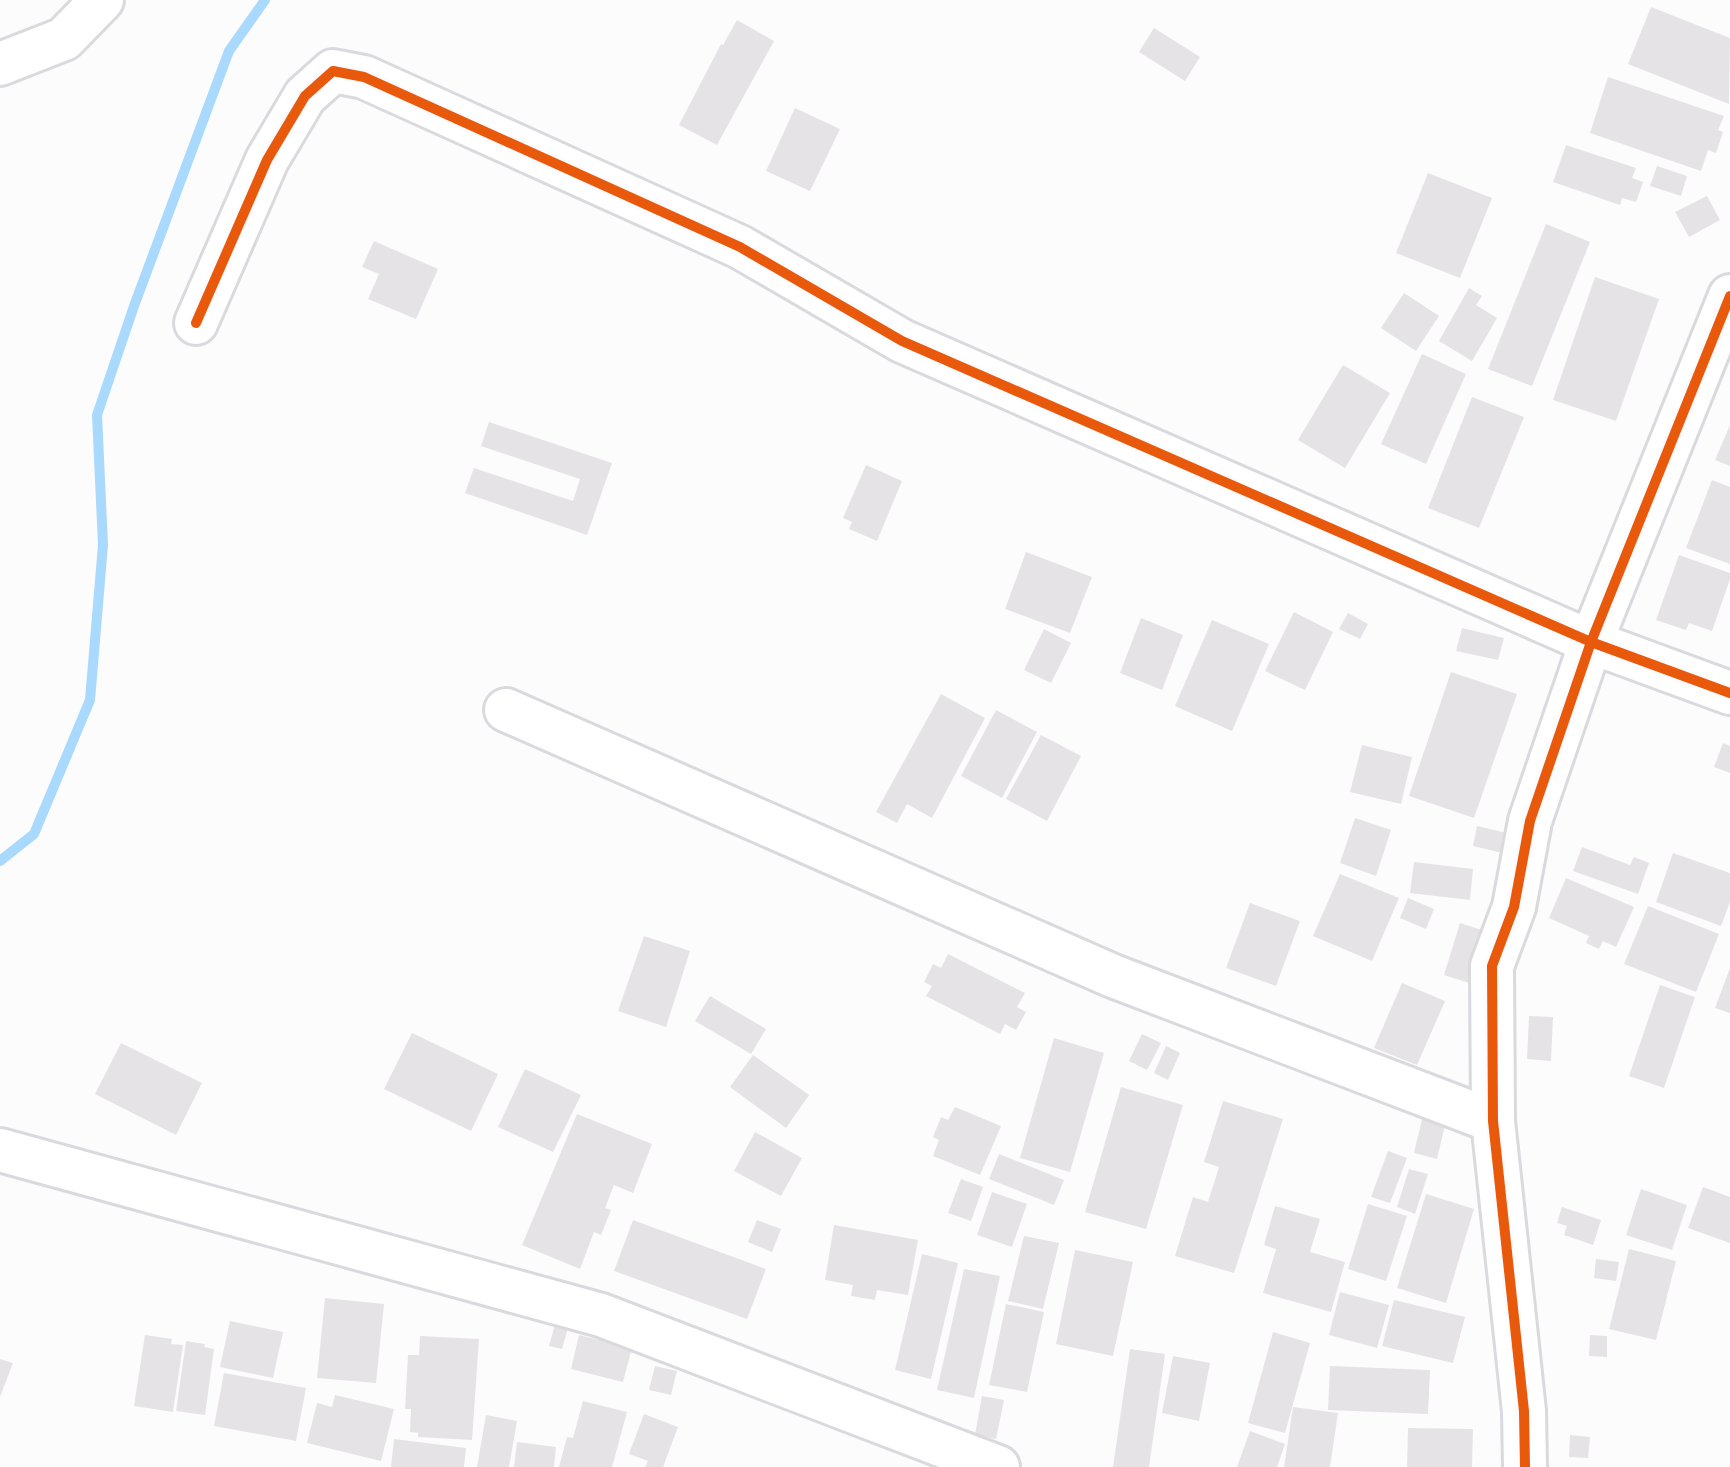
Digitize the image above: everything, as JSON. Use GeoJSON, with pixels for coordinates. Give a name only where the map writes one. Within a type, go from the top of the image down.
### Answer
{"type":"FeatureCollection","features":[{"type":"Feature","properties":{"kind":"street"},"geometry":{"type":"LineString","coordinates":[[0,64],[64,39],[102,0]]}},
{"type":"Feature","properties":{"kind":"street"},"geometry":{"type":"LineString","coordinates":[[196,323],[268,160],[305,96],[334,71],[364,77],[740,247],[902,341],[1591,642],[1730,693]]}},
{"type":"Feature","properties":{"kind":"street"},"geometry":{"type":"LineString","coordinates":[[1525,1467],[1524,1410],[1493,1122],[1492,966],[1514,907],[1530,821],[1591,642],[1730,296]]}},
{"type":"Feature","properties":{"kind":"street"},"geometry":{"type":"LineString","coordinates":[[506,710],[1113,976],[1493,1122]]}},
{"type":"Feature","properties":{"kind":"street"},"geometry":{"type":"LineString","coordinates":[[0,1150],[601,1315],[998,1467]]}},
{"type":"Feature","properties":{"kind":"building"},"geometry":{"type":"Polygon","coordinates":[[[1651,7],[1730,38],[1729,104],[1628,64],[1651,7]]]}},
{"type":"Feature","properties":{"kind":"building"},"geometry":{"type":"Polygon","coordinates":[[[737,20],[774,41],[717,145],[679,125],[737,20]]]}},
{"type":"Feature","properties":{"kind":"building"},"geometry":{"type":"Polygon","coordinates":[[[1154,28],[1200,57],[1185,81],[1139,52],[1154,28]]]}},
{"type":"Feature","properties":{"kind":"building"},"geometry":{"type":"Polygon","coordinates":[[[1608,77],[1724,116],[1716,153],[1708,150],[1701,171],[1590,133],[1608,77]]]}},
{"type":"Feature","properties":{"kind":"building"},"geometry":{"type":"Polygon","coordinates":[[[795,108],[840,129],[810,191],[766,171],[795,108]]]}},
{"type":"Feature","properties":{"kind":"building"},"geometry":{"type":"Polygon","coordinates":[[[1566,145],[1636,168],[1632,178],[1643,182],[1636,202],[1622,198],[1620,205],[1553,182],[1566,145]]]}},
{"type":"Feature","properties":{"kind":"building"},"geometry":{"type":"Polygon","coordinates":[[[1657,166],[1687,176],[1681,196],[1650,186],[1657,166]]]}},
{"type":"Feature","properties":{"kind":"building"},"geometry":{"type":"Polygon","coordinates":[[[1428,173],[1492,198],[1460,278],[1396,253],[1428,173]]]}},
{"type":"Feature","properties":{"kind":"building"},"geometry":{"type":"Polygon","coordinates":[[[1707,196],[1720,220],[1689,237],[1675,212],[1707,196]]]}},
{"type":"Feature","properties":{"kind":"building"},"geometry":{"type":"Polygon","coordinates":[[[1546,224],[1590,242],[1532,386],[1488,369],[1546,224]]]}},
{"type":"Feature","properties":{"kind":"building"},"geometry":{"type":"Polygon","coordinates":[[[374,241],[438,269],[416,319],[368,299],[379,274],[362,267],[374,241]]]}},
{"type":"Feature","properties":{"kind":"building"},"geometry":{"type":"Polygon","coordinates":[[[1595,277],[1659,299],[1616,421],[1553,400],[1595,277]]]}},
{"type":"Feature","properties":{"kind":"building"},"geometry":{"type":"Polygon","coordinates":[[[1469,288],[1482,296],[1476,305],[1497,318],[1472,361],[1439,341],[1469,288]]]}},
{"type":"Feature","properties":{"kind":"building"},"geometry":{"type":"Polygon","coordinates":[[[1404,293],[1439,316],[1416,351],[1381,328],[1404,293]]]}},
{"type":"Feature","properties":{"kind":"building"},"geometry":{"type":"Polygon","coordinates":[[[1422,354],[1466,374],[1426,464],[1381,444],[1422,354]]]}},
{"type":"Feature","properties":{"kind":"building"},"geometry":{"type":"Polygon","coordinates":[[[1343,365],[1390,393],[1345,468],[1298,440],[1343,365]]]}},
{"type":"Feature","properties":{"kind":"building"},"geometry":{"type":"Polygon","coordinates":[[[1472,397],[1524,417],[1479,528],[1428,508],[1472,397]]]}},
{"type":"Feature","properties":{"kind":"building"},"geometry":{"type":"Polygon","coordinates":[[[489,422],[612,463],[587,535],[465,493],[474,468],[573,501],[580,479],[481,446],[489,422]]]}},
{"type":"Feature","properties":{"kind":"building"},"geometry":{"type":"Polygon","coordinates":[[[1730,425],[1730,466],[1715,460],[1730,425]]]}},
{"type":"Feature","properties":{"kind":"building"},"geometry":{"type":"Polygon","coordinates":[[[866,465],[902,481],[877,541],[849,529],[852,522],[843,518],[866,465]]]}},
{"type":"Feature","properties":{"kind":"building"},"geometry":{"type":"Polygon","coordinates":[[[1712,480],[1730,487],[1730,564],[1686,548],[1712,480]]]}},
{"type":"Feature","properties":{"kind":"building"},"geometry":{"type":"Polygon","coordinates":[[[1026,552],[1092,577],[1070,633],[1005,609],[1026,552]]]}},
{"type":"Feature","properties":{"kind":"building"},"geometry":{"type":"Polygon","coordinates":[[[1679,555],[1730,573],[1712,631],[1689,623],[1686,630],[1656,620],[1679,555]]]}},
{"type":"Feature","properties":{"kind":"building"},"geometry":{"type":"Polygon","coordinates":[[[1294,612],[1333,632],[1305,690],[1265,671],[1294,612]]]}},
{"type":"Feature","properties":{"kind":"building"},"geometry":{"type":"Polygon","coordinates":[[[1348,613],[1368,624],[1360,639],[1339,629],[1348,613]]]}},
{"type":"Feature","properties":{"kind":"building"},"geometry":{"type":"Polygon","coordinates":[[[1141,618],[1183,635],[1162,690],[1120,673],[1141,618]]]}},
{"type":"Feature","properties":{"kind":"building"},"geometry":{"type":"Polygon","coordinates":[[[1212,620],[1269,644],[1232,731],[1175,706],[1212,620]]]}},
{"type":"Feature","properties":{"kind":"building"},"geometry":{"type":"Polygon","coordinates":[[[1462,628],[1504,638],[1498,660],[1456,651],[1462,628]]]}},
{"type":"Feature","properties":{"kind":"building"},"geometry":{"type":"Polygon","coordinates":[[[1044,629],[1071,643],[1051,683],[1024,670],[1044,629]]]}},
{"type":"Feature","properties":{"kind":"building"},"geometry":{"type":"Polygon","coordinates":[[[1451,672],[1517,694],[1474,818],[1409,796],[1451,672]]]}},
{"type":"Feature","properties":{"kind":"building"},"geometry":{"type":"Polygon","coordinates":[[[941,694],[985,718],[932,818],[907,804],[897,823],[876,812],[941,694]]]}},
{"type":"Feature","properties":{"kind":"building"},"geometry":{"type":"Polygon","coordinates":[[[996,710],[1037,732],[1002,798],[961,776],[996,710]]]}},
{"type":"Feature","properties":{"kind":"building"},"geometry":{"type":"Polygon","coordinates":[[[1041,735],[1081,756],[1047,821],[1006,799],[1041,735]]]}},
{"type":"Feature","properties":{"kind":"building"},"geometry":{"type":"Polygon","coordinates":[[[1723,743],[1730,746],[1730,773],[1714,767],[1723,743]]]}},
{"type":"Feature","properties":{"kind":"building"},"geometry":{"type":"Polygon","coordinates":[[[1362,745],[1412,757],[1401,804],[1350,792],[1362,745]]]}},
{"type":"Feature","properties":{"kind":"building"},"geometry":{"type":"Polygon","coordinates":[[[1355,818],[1391,830],[1376,876],[1340,863],[1355,818]]]}},
{"type":"Feature","properties":{"kind":"building"},"geometry":{"type":"Polygon","coordinates":[[[1477,826],[1507,833],[1502,853],[1473,846],[1477,826]]]}},
{"type":"Feature","properties":{"kind":"building"},"geometry":{"type":"Polygon","coordinates":[[[1582,847],[1630,865],[1634,857],[1649,863],[1638,894],[1573,871],[1582,847]]]}},
{"type":"Feature","properties":{"kind":"building"},"geometry":{"type":"Polygon","coordinates":[[[1673,853],[1730,873],[1730,902],[1721,926],[1656,902],[1673,853]]]}},
{"type":"Feature","properties":{"kind":"building"},"geometry":{"type":"Polygon","coordinates":[[[1414,862],[1473,869],[1470,900],[1410,893],[1414,862]]]}},
{"type":"Feature","properties":{"kind":"building"},"geometry":{"type":"Polygon","coordinates":[[[1340,874],[1399,898],[1372,961],[1313,936],[1340,874]]]}},
{"type":"Feature","properties":{"kind":"building"},"geometry":{"type":"Polygon","coordinates":[[[1566,878],[1634,907],[1616,947],[1603,941],[1599,949],[1586,943],[1589,936],[1549,918],[1566,878]]]}},
{"type":"Feature","properties":{"kind":"building"},"geometry":{"type":"Polygon","coordinates":[[[1408,898],[1434,909],[1426,929],[1400,918],[1408,898]]]}},
{"type":"Feature","properties":{"kind":"building"},"geometry":{"type":"Polygon","coordinates":[[[1250,903],[1300,921],[1276,986],[1226,968],[1250,903]]]}},
{"type":"Feature","properties":{"kind":"building"},"geometry":{"type":"Polygon","coordinates":[[[1648,906],[1719,934],[1696,992],[1624,964],[1648,906]]]}},
{"type":"Feature","properties":{"kind":"building"},"geometry":{"type":"Polygon","coordinates":[[[1460,923],[1485,931],[1469,983],[1444,975],[1460,923]]]}},
{"type":"Feature","properties":{"kind":"building"},"geometry":{"type":"Polygon","coordinates":[[[644,936],[690,951],[666,1027],[618,1011],[644,936]]]}},
{"type":"Feature","properties":{"kind":"building"},"geometry":{"type":"Polygon","coordinates":[[[948,954],[1025,993],[1017,1007],[1026,1012],[1016,1030],[1005,1024],[1000,1034],[926,996],[932,986],[924,982],[933,964],[941,968],[948,954]]]}},
{"type":"Feature","properties":{"kind":"building"},"geometry":{"type":"Polygon","coordinates":[[[1730,968],[1730,1013],[1715,1008],[1730,968]]]}},
{"type":"Feature","properties":{"kind":"building"},"geometry":{"type":"Polygon","coordinates":[[[1402,983],[1445,1001],[1417,1065],[1374,1048],[1402,983]]]}},
{"type":"Feature","properties":{"kind":"building"},"geometry":{"type":"Polygon","coordinates":[[[1660,985],[1695,997],[1664,1088],[1629,1076],[1660,985]]]}},
{"type":"Feature","properties":{"kind":"building"},"geometry":{"type":"Polygon","coordinates":[[[710,996],[766,1029],[751,1054],[695,1021],[710,996]]]}},
{"type":"Feature","properties":{"kind":"building"},"geometry":{"type":"Polygon","coordinates":[[[1529,1016],[1553,1017],[1551,1061],[1527,1059],[1529,1016]]]}},
{"type":"Feature","properties":{"kind":"building"},"geometry":{"type":"Polygon","coordinates":[[[412,1033],[498,1074],[471,1131],[384,1089],[412,1033]]]}},
{"type":"Feature","properties":{"kind":"building"},"geometry":{"type":"Polygon","coordinates":[[[1142,1034],[1161,1043],[1147,1070],[1129,1061],[1142,1034]]]}},
{"type":"Feature","properties":{"kind":"building"},"geometry":{"type":"Polygon","coordinates":[[[1054,1038],[1104,1053],[1070,1172],[1020,1158],[1054,1038]]]}},
{"type":"Feature","properties":{"kind":"building"},"geometry":{"type":"Polygon","coordinates":[[[121,1043],[202,1083],[176,1135],[95,1094],[121,1043]]]}},
{"type":"Feature","properties":{"kind":"building"},"geometry":{"type":"Polygon","coordinates":[[[1166,1046],[1180,1053],[1168,1080],[1154,1073],[1166,1046]]]}},
{"type":"Feature","properties":{"kind":"building"},"geometry":{"type":"Polygon","coordinates":[[[753,1055],[809,1095],[786,1128],[730,1087],[753,1055]]]}},
{"type":"Feature","properties":{"kind":"building"},"geometry":{"type":"Polygon","coordinates":[[[525,1069],[581,1095],[553,1152],[498,1127],[525,1069]]]}},
{"type":"Feature","properties":{"kind":"building"},"geometry":{"type":"Polygon","coordinates":[[[1121,1087],[1183,1105],[1146,1229],[1085,1212],[1121,1087]]]}},
{"type":"Feature","properties":{"kind":"building"},"geometry":{"type":"Polygon","coordinates":[[[1223,1101],[1283,1119],[1234,1273],[1175,1256],[1193,1197],[1208,1202],[1219,1167],[1204,1162],[1223,1101]]]}},
{"type":"Feature","properties":{"kind":"building"},"geometry":{"type":"Polygon","coordinates":[[[955,1107],[1001,1126],[980,1175],[933,1156],[939,1140],[933,1137],[941,1117],[948,1120],[955,1107]]]}},
{"type":"Feature","properties":{"kind":"building"},"geometry":{"type":"Polygon","coordinates":[[[577,1114],[652,1144],[633,1193],[614,1185],[605,1208],[611,1210],[601,1235],[594,1232],[580,1269],[522,1245],[577,1114]]]}},
{"type":"Feature","properties":{"kind":"building"},"geometry":{"type":"Polygon","coordinates":[[[1422,1119],[1445,1125],[1437,1159],[1414,1153],[1422,1119]]]}},
{"type":"Feature","properties":{"kind":"building"},"geometry":{"type":"Polygon","coordinates":[[[755,1132],[802,1158],[781,1196],[734,1171],[755,1132]]]}},
{"type":"Feature","properties":{"kind":"building"},"geometry":{"type":"Polygon","coordinates":[[[1388,1151],[1407,1158],[1390,1203],[1371,1197],[1388,1151]]]}},
{"type":"Feature","properties":{"kind":"building"},"geometry":{"type":"Polygon","coordinates":[[[999,1154],[1064,1180],[1054,1205],[989,1179],[999,1154]]]}},
{"type":"Feature","properties":{"kind":"building"},"geometry":{"type":"Polygon","coordinates":[[[1409,1169],[1428,1174],[1415,1214],[1397,1207],[1409,1169]]]}},
{"type":"Feature","properties":{"kind":"building"},"geometry":{"type":"Polygon","coordinates":[[[961,1179],[983,1187],[971,1221],[948,1213],[961,1179]]]}},
{"type":"Feature","properties":{"kind":"building"},"geometry":{"type":"Polygon","coordinates":[[[1703,1187],[1730,1197],[1730,1243],[1688,1228],[1703,1187]]]}},
{"type":"Feature","properties":{"kind":"building"},"geometry":{"type":"Polygon","coordinates":[[[1641,1189],[1687,1205],[1672,1250],[1626,1235],[1641,1189]]]}},
{"type":"Feature","properties":{"kind":"building"},"geometry":{"type":"Polygon","coordinates":[[[992,1192],[1027,1204],[1012,1247],[977,1235],[992,1192]]]}},
{"type":"Feature","properties":{"kind":"building"},"geometry":{"type":"Polygon","coordinates":[[[1426,1194],[1474,1209],[1446,1303],[1397,1288],[1426,1194]]]}},
{"type":"Feature","properties":{"kind":"building"},"geometry":{"type":"Polygon","coordinates":[[[1368,1204],[1407,1216],[1386,1281],[1348,1269],[1368,1204]]]}},
{"type":"Feature","properties":{"kind":"building"},"geometry":{"type":"Polygon","coordinates":[[[1275,1206],[1320,1219],[1310,1252],[1345,1262],[1331,1312],[1263,1293],[1276,1249],[1264,1245],[1275,1206]]]}},
{"type":"Feature","properties":{"kind":"building"},"geometry":{"type":"Polygon","coordinates":[[[1562,1207],[1601,1220],[1593,1245],[1564,1235],[1567,1226],[1557,1223],[1562,1207]]]}},
{"type":"Feature","properties":{"kind":"building"},"geometry":{"type":"Polygon","coordinates":[[[633,1220],[766,1269],[747,1319],[614,1271],[633,1220]]]}},
{"type":"Feature","properties":{"kind":"building"},"geometry":{"type":"Polygon","coordinates":[[[757,1220],[781,1229],[772,1252],[748,1242],[757,1220]]]}},
{"type":"Feature","properties":{"kind":"building"},"geometry":{"type":"Polygon","coordinates":[[[834,1225],[918,1240],[908,1295],[877,1290],[875,1300],[851,1296],[853,1285],[825,1280],[834,1225]]]}},
{"type":"Feature","properties":{"kind":"building"},"geometry":{"type":"Polygon","coordinates":[[[1024,1236],[1059,1243],[1043,1309],[1008,1301],[1024,1236]]]}},
{"type":"Feature","properties":{"kind":"building"},"geometry":{"type":"Polygon","coordinates":[[[1629,1249],[1676,1261],[1656,1340],[1609,1329],[1629,1249]]]}},
{"type":"Feature","properties":{"kind":"building"},"geometry":{"type":"Polygon","coordinates":[[[1075,1250],[1133,1262],[1113,1356],[1056,1344],[1075,1250]]]}},
{"type":"Feature","properties":{"kind":"building"},"geometry":{"type":"Polygon","coordinates":[[[922,1254],[958,1263],[931,1379],[895,1370],[922,1254]]]}},
{"type":"Feature","properties":{"kind":"building"},"geometry":{"type":"Polygon","coordinates":[[[1596,1259],[1619,1262],[1616,1281],[1594,1278],[1596,1259]]]}},
{"type":"Feature","properties":{"kind":"building"},"geometry":{"type":"Polygon","coordinates":[[[964,1269],[1000,1276],[974,1398],[937,1390],[964,1269]]]}},
{"type":"Feature","properties":{"kind":"building"},"geometry":{"type":"Polygon","coordinates":[[[1340,1292],[1389,1305],[1377,1348],[1329,1335],[1340,1292]]]}},
{"type":"Feature","properties":{"kind":"building"},"geometry":{"type":"Polygon","coordinates":[[[325,1298],[384,1304],[376,1383],[317,1378],[325,1298]]]}},
{"type":"Feature","properties":{"kind":"building"},"geometry":{"type":"Polygon","coordinates":[[[1394,1300],[1465,1317],[1453,1363],[1382,1346],[1394,1300]]]}},
{"type":"Feature","properties":{"kind":"building"},"geometry":{"type":"Polygon","coordinates":[[[1006,1304],[1044,1312],[1027,1392],[989,1385],[1006,1304]]]}},
{"type":"Feature","properties":{"kind":"building"},"geometry":{"type":"Polygon","coordinates":[[[557,1317],[570,1321],[562,1349],[549,1346],[557,1317]]]}},
{"type":"Feature","properties":{"kind":"building"},"geometry":{"type":"Polygon","coordinates":[[[230,1321],[283,1332],[273,1378],[220,1367],[230,1321]]]}},
{"type":"Feature","properties":{"kind":"building"},"geometry":{"type":"Polygon","coordinates":[[[1273,1332],[1310,1343],[1285,1433],[1248,1423],[1273,1332]]]}},
{"type":"Feature","properties":{"kind":"building"},"geometry":{"type":"Polygon","coordinates":[[[145,1335],[172,1339],[171,1344],[183,1345],[173,1412],[134,1406],[145,1335]]]}},
{"type":"Feature","properties":{"kind":"building"},"geometry":{"type":"Polygon","coordinates":[[[579,1335],[632,1348],[623,1382],[571,1369],[579,1335]]]}},
{"type":"Feature","properties":{"kind":"building"},"geometry":{"type":"Polygon","coordinates":[[[1590,1335],[1607,1336],[1607,1357],[1589,1356],[1590,1335]]]}},
{"type":"Feature","properties":{"kind":"building"},"geometry":{"type":"Polygon","coordinates":[[[420,1336],[479,1339],[472,1440],[418,1437],[418,1433],[410,1432],[411,1409],[405,1409],[408,1355],[419,1355],[420,1336]]]}},
{"type":"Feature","properties":{"kind":"building"},"geometry":{"type":"Polygon","coordinates":[[[186,1341],[214,1349],[205,1415],[176,1411],[186,1341]]]}},
{"type":"Feature","properties":{"kind":"building"},"geometry":{"type":"Polygon","coordinates":[[[1130,1349],[1165,1354],[1149,1467],[1113,1467],[1130,1349]]]}},
{"type":"Feature","properties":{"kind":"building"},"geometry":{"type":"Polygon","coordinates":[[[1173,1356],[1210,1363],[1199,1421],[1162,1413],[1173,1356]]]}},
{"type":"Feature","properties":{"kind":"building"},"geometry":{"type":"Polygon","coordinates":[[[0,1359],[13,1363],[0,1397],[0,1359]]]}},
{"type":"Feature","properties":{"kind":"building"},"geometry":{"type":"Polygon","coordinates":[[[655,1366],[677,1371],[671,1395],[649,1390],[655,1366]]]}},
{"type":"Feature","properties":{"kind":"building"},"geometry":{"type":"Polygon","coordinates":[[[1330,1366],[1430,1370],[1428,1414],[1328,1410],[1330,1366]]]}},
{"type":"Feature","properties":{"kind":"building"},"geometry":{"type":"Polygon","coordinates":[[[224,1373],[306,1388],[296,1441],[214,1426],[224,1373]]]}},
{"type":"Feature","properties":{"kind":"building"},"geometry":{"type":"Polygon","coordinates":[[[335,1395],[394,1409],[381,1461],[307,1443],[317,1403],[332,1407],[335,1395]]]}},
{"type":"Feature","properties":{"kind":"building"},"geometry":{"type":"Polygon","coordinates":[[[982,1396],[1004,1400],[996,1439],[975,1435],[982,1396]]]}},
{"type":"Feature","properties":{"kind":"building"},"geometry":{"type":"Polygon","coordinates":[[[583,1401],[627,1412],[612,1467],[559,1467],[567,1437],[573,1438],[583,1401]]]}},
{"type":"Feature","properties":{"kind":"building"},"geometry":{"type":"Polygon","coordinates":[[[1293,1407],[1338,1413],[1330,1467],[1284,1467],[1293,1407]]]}},
{"type":"Feature","properties":{"kind":"building"},"geometry":{"type":"Polygon","coordinates":[[[644,1414],[678,1427],[663,1467],[645,1467],[648,1461],[629,1454],[644,1414]]]}},
{"type":"Feature","properties":{"kind":"building"},"geometry":{"type":"Polygon","coordinates":[[[486,1415],[517,1421],[509,1467],[477,1467],[486,1415]]]}},
{"type":"Feature","properties":{"kind":"building"},"geometry":{"type":"Polygon","coordinates":[[[1408,1428],[1473,1429],[1472,1467],[1407,1467],[1408,1428]]]}},
{"type":"Feature","properties":{"kind":"building"},"geometry":{"type":"Polygon","coordinates":[[[1250,1431],[1285,1444],[1277,1467],[1237,1467],[1250,1431]]]}},
{"type":"Feature","properties":{"kind":"building"},"geometry":{"type":"Polygon","coordinates":[[[1570,1435],[1590,1437],[1588,1458],[1569,1457],[1570,1435]]]}},
{"type":"Feature","properties":{"kind":"building"},"geometry":{"type":"Polygon","coordinates":[[[394,1439],[466,1448],[464,1467],[391,1467],[394,1439]]]}},
{"type":"Feature","properties":{"kind":"building"},"geometry":{"type":"Polygon","coordinates":[[[517,1442],[556,1447],[554,1467],[514,1467],[517,1442]]]}},
{"type":"Feature","properties":{"kind":"waterway"},"geometry":{"type":"LineString","coordinates":[[0,861],[34,834],[90,700],[103,545],[97,415],[229,51],[265,0]]}},
{"type":"Feature","properties":{"kind":"cycle path"},"geometry":{"type":"LineString","coordinates":[[196,323],[267,160],[305,96],[333,71],[364,77],[740,247],[902,341],[1591,642],[1730,693]]}},
{"type":"Feature","properties":{"kind":"cycle path"},"geometry":{"type":"LineString","coordinates":[[1525,1467],[1524,1411],[1493,1121],[1492,966],[1514,907],[1530,821],[1591,642],[1730,296]]}}]}
